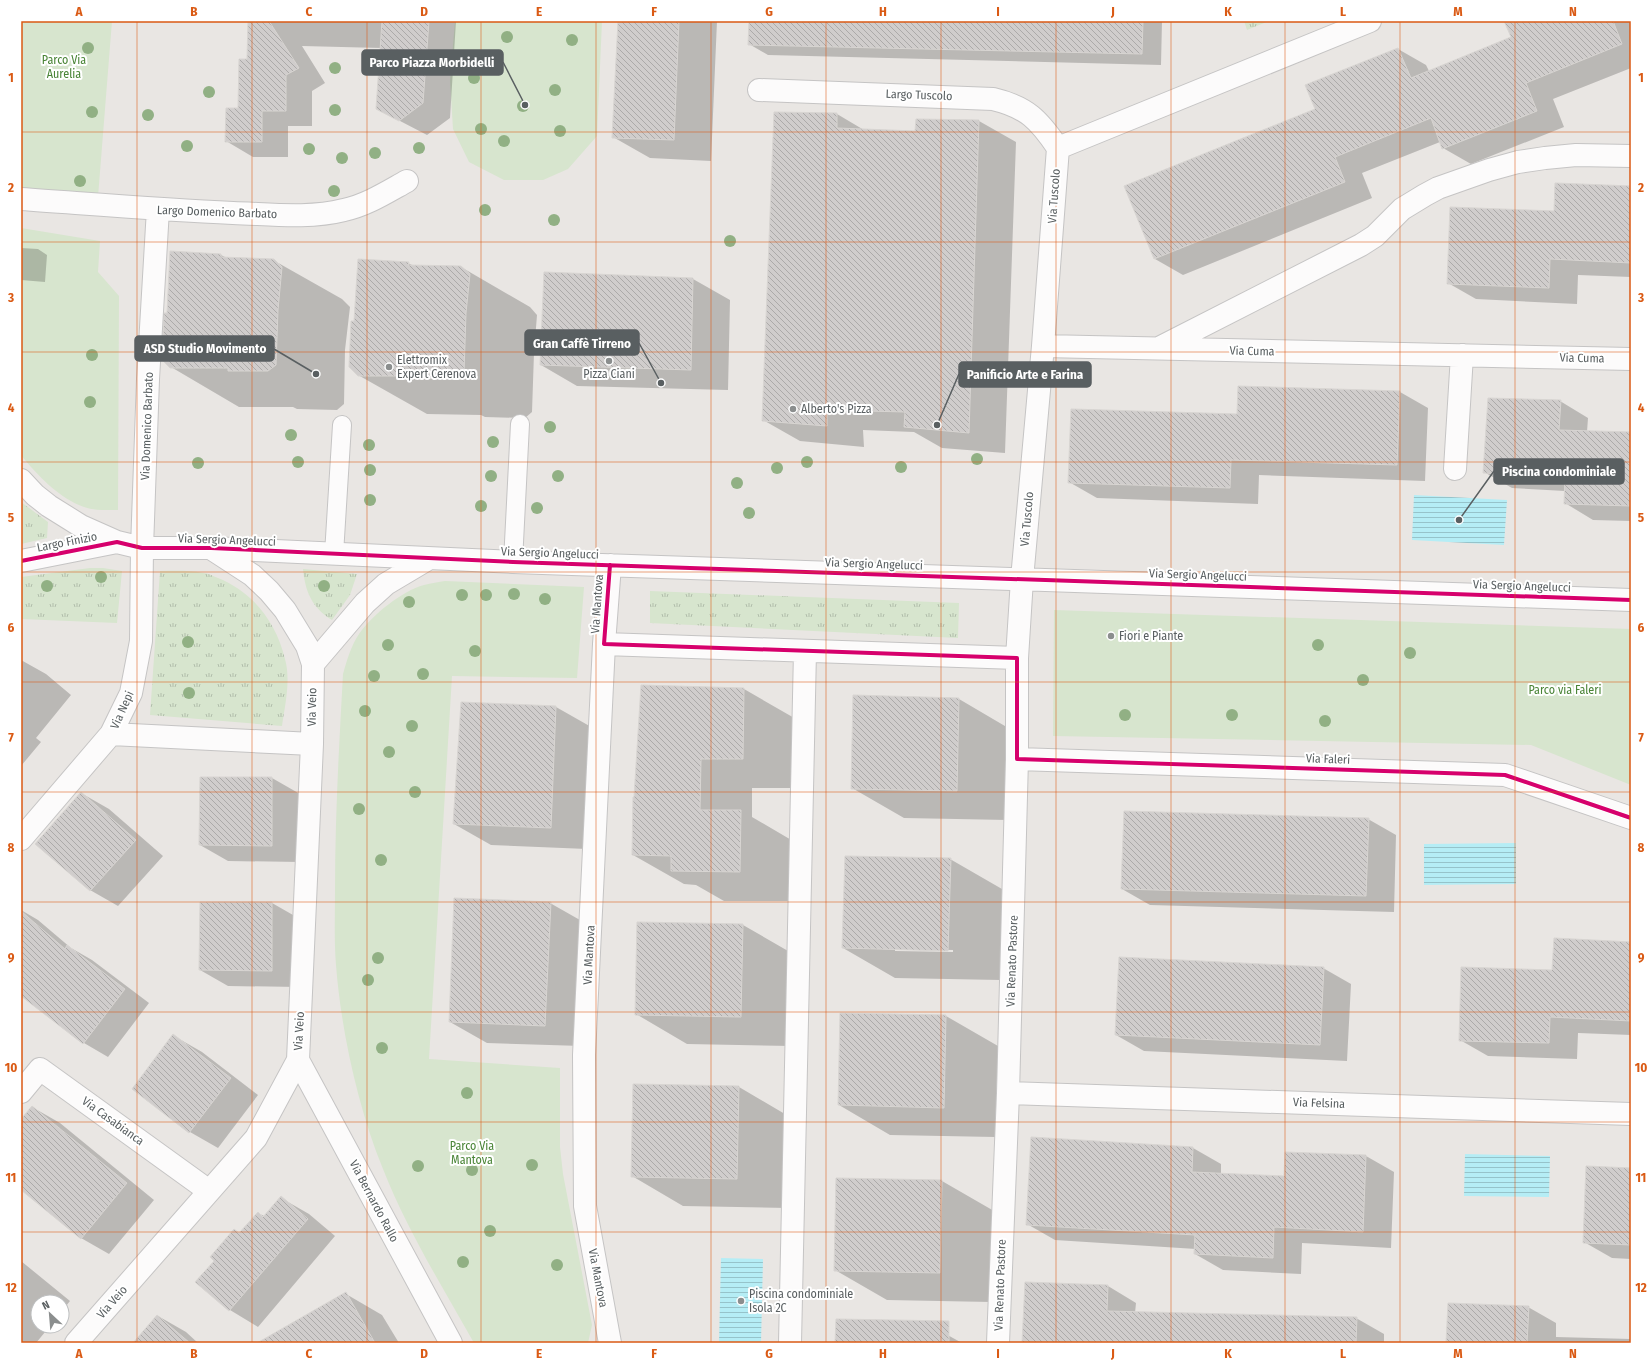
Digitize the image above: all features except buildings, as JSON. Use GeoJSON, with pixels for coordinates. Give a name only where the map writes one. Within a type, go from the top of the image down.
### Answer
{"type":"FeatureCollection","features":[{"type":"Feature","properties":{"kind":"street"},"geometry":{"type":"LineString","coordinates":[[1058,148],[1370,21]]}},
{"type":"Feature","properties":{"kind":"street","name":"Largo Tuscolo"},"geometry":{"type":"LineString","coordinates":[[759,90],[993,99],[1018,106],[1029,113],[1043,127],[1058,148]]}},
{"type":"Feature","properties":{"kind":"street","name":"Via Tuscolo"},"geometry":{"type":"LineString","coordinates":[[1022,579],[1043,346],[1058,148]]}},
{"type":"Feature","properties":{"kind":"street"},"geometry":{"type":"LineString","coordinates":[[1157,348],[1361,245],[1375,236],[1402,209],[1438,188],[1489,170],[1529,160],[1565,156],[1631,156]]}},
{"type":"Feature","properties":{"kind":"street","name":"Largo Domenico Barbato"},"geometry":{"type":"LineString","coordinates":[[21,199],[158,210],[304,216],[317,215],[359,206],[407,181]]}},
{"type":"Feature","properties":{"kind":"street","name":"Via Domenico Barbato"},"geometry":{"type":"LineString","coordinates":[[142,548],[148,379],[158,210]]}},
{"type":"Feature","properties":{"kind":"street","name":"Via Cuma"},"geometry":{"type":"LineString","coordinates":[[1043,346],[1631,359]]}},
{"type":"Feature","properties":{"kind":"street"},"geometry":{"type":"LineString","coordinates":[[1455,469],[1462,355]]}},
{"type":"Feature","properties":{"kind":"street","name":"Largo Finizio"},"geometry":{"type":"LineString","coordinates":[[21,480],[49,506],[81,526],[117,542]]}},
{"type":"Feature","properties":{"kind":"street","name":"Via Sergio Angelucci"},"geometry":{"type":"LineString","coordinates":[[117,542],[142,548],[211,548],[428,559],[1631,600]]}},
{"type":"Feature","properties":{"kind":"street","name":"Largo Finizio"},"geometry":{"type":"LineString","coordinates":[[21,561],[117,542]]}},
{"type":"Feature","properties":{"kind":"street","name":"Via Nepi"},"geometry":{"type":"LineString","coordinates":[[21,839],[111,734],[131,693],[141,641],[142,548]]}},
{"type":"Feature","properties":{"kind":"street","name":"Via Veio"},"geometry":{"type":"LineString","coordinates":[[76,1343],[256,1138],[298,1060],[312,744],[313,664],[307,646],[285,610],[252,575],[211,548]]}},
{"type":"Feature","properties":{"kind":"street"},"geometry":{"type":"LineString","coordinates":[[313,664],[370,598],[386,584],[428,559]]}},
{"type":"Feature","properties":{"kind":"street","name":"Via Mantova"},"geometry":{"type":"LineString","coordinates":[[610,565],[604,644],[584,1055],[585,1206],[610,1343]]}},
{"type":"Feature","properties":{"kind":"street","name":"Via Renato Pastore"},"geometry":{"type":"LineString","coordinates":[[998,1343],[1008,1093],[1017,759],[1018,658],[1022,579]]}},
{"type":"Feature","properties":{"kind":"street"},"geometry":{"type":"LineString","coordinates":[[604,644],[1018,658]]}},
{"type":"Feature","properties":{"kind":"street"},"geometry":{"type":"LineString","coordinates":[[790,1343],[805,651]]}},
{"type":"Feature","properties":{"kind":"street"},"geometry":{"type":"LineString","coordinates":[[111,734],[312,744]]}},
{"type":"Feature","properties":{"kind":"street","name":"Via Faleri"},"geometry":{"type":"LineString","coordinates":[[1017,759],[1505,775],[1631,818]]}},
{"type":"Feature","properties":{"kind":"street","name":"Via Bernardo Rallo"},"geometry":{"type":"LineString","coordinates":[[298,1060],[451,1343]]}},
{"type":"Feature","properties":{"kind":"street","name":"Via Casabianca"},"geometry":{"type":"LineString","coordinates":[[21,1092],[40,1069],[209,1191]]}},
{"type":"Feature","properties":{"kind":"street","name":"Via Felsina"},"geometry":{"type":"LineString","coordinates":[[1008,1093],[1631,1114]]}},
{"type":"Feature","properties":{"kind":"lane"},"geometry":{"type":"LineString","coordinates":[[513,562],[520,424]]}},
{"type":"Feature","properties":{"kind":"lane"},"geometry":{"type":"LineString","coordinates":[[334,554],[342,425]]}},
{"type":"Feature","properties":{"kind":"green space","name":"Parco Via Aurelia"},"geometry":{"type":"Polygon","coordinates":[[[21,21],[112,21],[98,197],[21,193],[21,21]]]}},
{"type":"Feature","properties":{"kind":"green space"},"geometry":{"type":"Polygon","coordinates":[[[455,21],[602,21],[597,136],[568,169],[543,180],[504,180],[469,162],[453,129],[450,81],[455,21]]]}},
{"type":"Feature","properties":{"kind":"green space"},"geometry":{"type":"Polygon","coordinates":[[[1244,21],[1269,21],[1247,30],[1244,21]]]}},
{"type":"Feature","properties":{"kind":"green space"},"geometry":{"type":"Polygon","coordinates":[[[21,228],[100,241],[98,272],[119,296],[118,510],[92,509],[84,507],[66,498],[49,485],[21,455],[21,228]]]}},
{"type":"Feature","properties":{"kind":"green space"},"geometry":{"type":"Polygon","coordinates":[[[21,502],[48,522],[47,538],[21,544],[21,502]]]}},
{"type":"Feature","properties":{"kind":"green space"},"geometry":{"type":"Polygon","coordinates":[[[90,568],[103,568],[122,571],[117,623],[21,619],[21,577],[90,568]]]}},
{"type":"Feature","properties":{"kind":"green space"},"geometry":{"type":"Polygon","coordinates":[[[303,569],[357,574],[350,595],[332,620],[319,610],[311,598],[306,585],[303,569]]]}},
{"type":"Feature","properties":{"kind":"green space"},"geometry":{"type":"Polygon","coordinates":[[[160,571],[192,571],[205,573],[231,584],[242,591],[261,610],[276,633],[287,667],[287,692],[282,726],[150,715],[160,571]]]}},
{"type":"Feature","properties":{"kind":"green space","name":"Parco Via Mantova"},"geometry":{"type":"Polygon","coordinates":[[[445,581],[584,587],[577,678],[452,676],[429,1059],[560,1068],[560,1147],[563,1174],[592,1325],[588,1343],[474,1343],[426,1258],[392,1192],[374,1145],[358,1095],[346,1042],[338,990],[335,937],[336,809],[343,674],[356,639],[379,612],[397,598],[415,588],[445,581]]]}},
{"type":"Feature","properties":{"kind":"green space"},"geometry":{"type":"Polygon","coordinates":[[[650,591],[959,603],[958,638],[650,623],[650,591]]]}},
{"type":"Feature","properties":{"kind":"green space","name":"Parco via Faleri"},"geometry":{"type":"Polygon","coordinates":[[[1054,610],[1631,629],[1631,785],[1531,745],[1053,736],[1054,610]]]}},
{"type":"Feature","properties":{"kind":"water"},"geometry":{"type":"Polygon","coordinates":[[[1414,495],[1507,500],[1504,545],[1412,540],[1414,495]]]}},
{"type":"Feature","properties":{"kind":"water"},"geometry":{"type":"Polygon","coordinates":[[[1516,843],[1516,884],[1424,885],[1424,844],[1516,843]]]}},
{"type":"Feature","properties":{"kind":"water"},"geometry":{"type":"Polygon","coordinates":[[[1465,1154],[1550,1156],[1549,1197],[1464,1196],[1465,1154]]]}},
{"type":"Feature","properties":{"kind":"water","name":"Piscina condominiale Isola 2C"},"geometry":{"type":"Polygon","coordinates":[[[721,1258],[763,1259],[761,1343],[719,1343],[721,1258]]]}},
{"type":"Feature","properties":{"kind":"cycle path"},"geometry":{"type":"LineString","coordinates":[[21,561],[117,542],[142,548],[211,548],[513,562],[1631,600]]}},
{"type":"Feature","properties":{"kind":"cycle path"},"geometry":{"type":"LineString","coordinates":[[610,565],[604,644],[1017,658],[1017,759],[1505,775],[1631,818]]}},
{"type":"Feature","properties":{"kind":"place","name":"Parco Piazza Morbidelli"},"geometry":{"type":"Point","coordinates":[525,105]}},
{"type":"Feature","properties":{"kind":"place","name":"Pizza Ciani"},"geometry":{"type":"Point","coordinates":[609,361]}},
{"type":"Feature","properties":{"kind":"place","name":"Elettromix Expert Cerenova"},"geometry":{"type":"Point","coordinates":[389,367]}},
{"type":"Feature","properties":{"kind":"place","name":"ASD Studio Movimento"},"geometry":{"type":"Point","coordinates":[316,374]}},
{"type":"Feature","properties":{"kind":"place","name":"Gran Caffè Tirreno"},"geometry":{"type":"Point","coordinates":[661,383]}},
{"type":"Feature","properties":{"kind":"place","name":"Alberto's Pizza"},"geometry":{"type":"Point","coordinates":[793,409]}},
{"type":"Feature","properties":{"kind":"place","name":"Panificio Arte e Farina"},"geometry":{"type":"Point","coordinates":[937,425]}},
{"type":"Feature","properties":{"kind":"place","name":"Piscina condominiale"},"geometry":{"type":"Point","coordinates":[1459,520]}},
{"type":"Feature","properties":{"kind":"place","name":"Fiori e Piante"},"geometry":{"type":"Point","coordinates":[1111,636]}},
{"type":"Feature","properties":{"kind":"place","name":"Piscina condominiale Isola 2C"},"geometry":{"type":"Point","coordinates":[741,1301]}}]}
